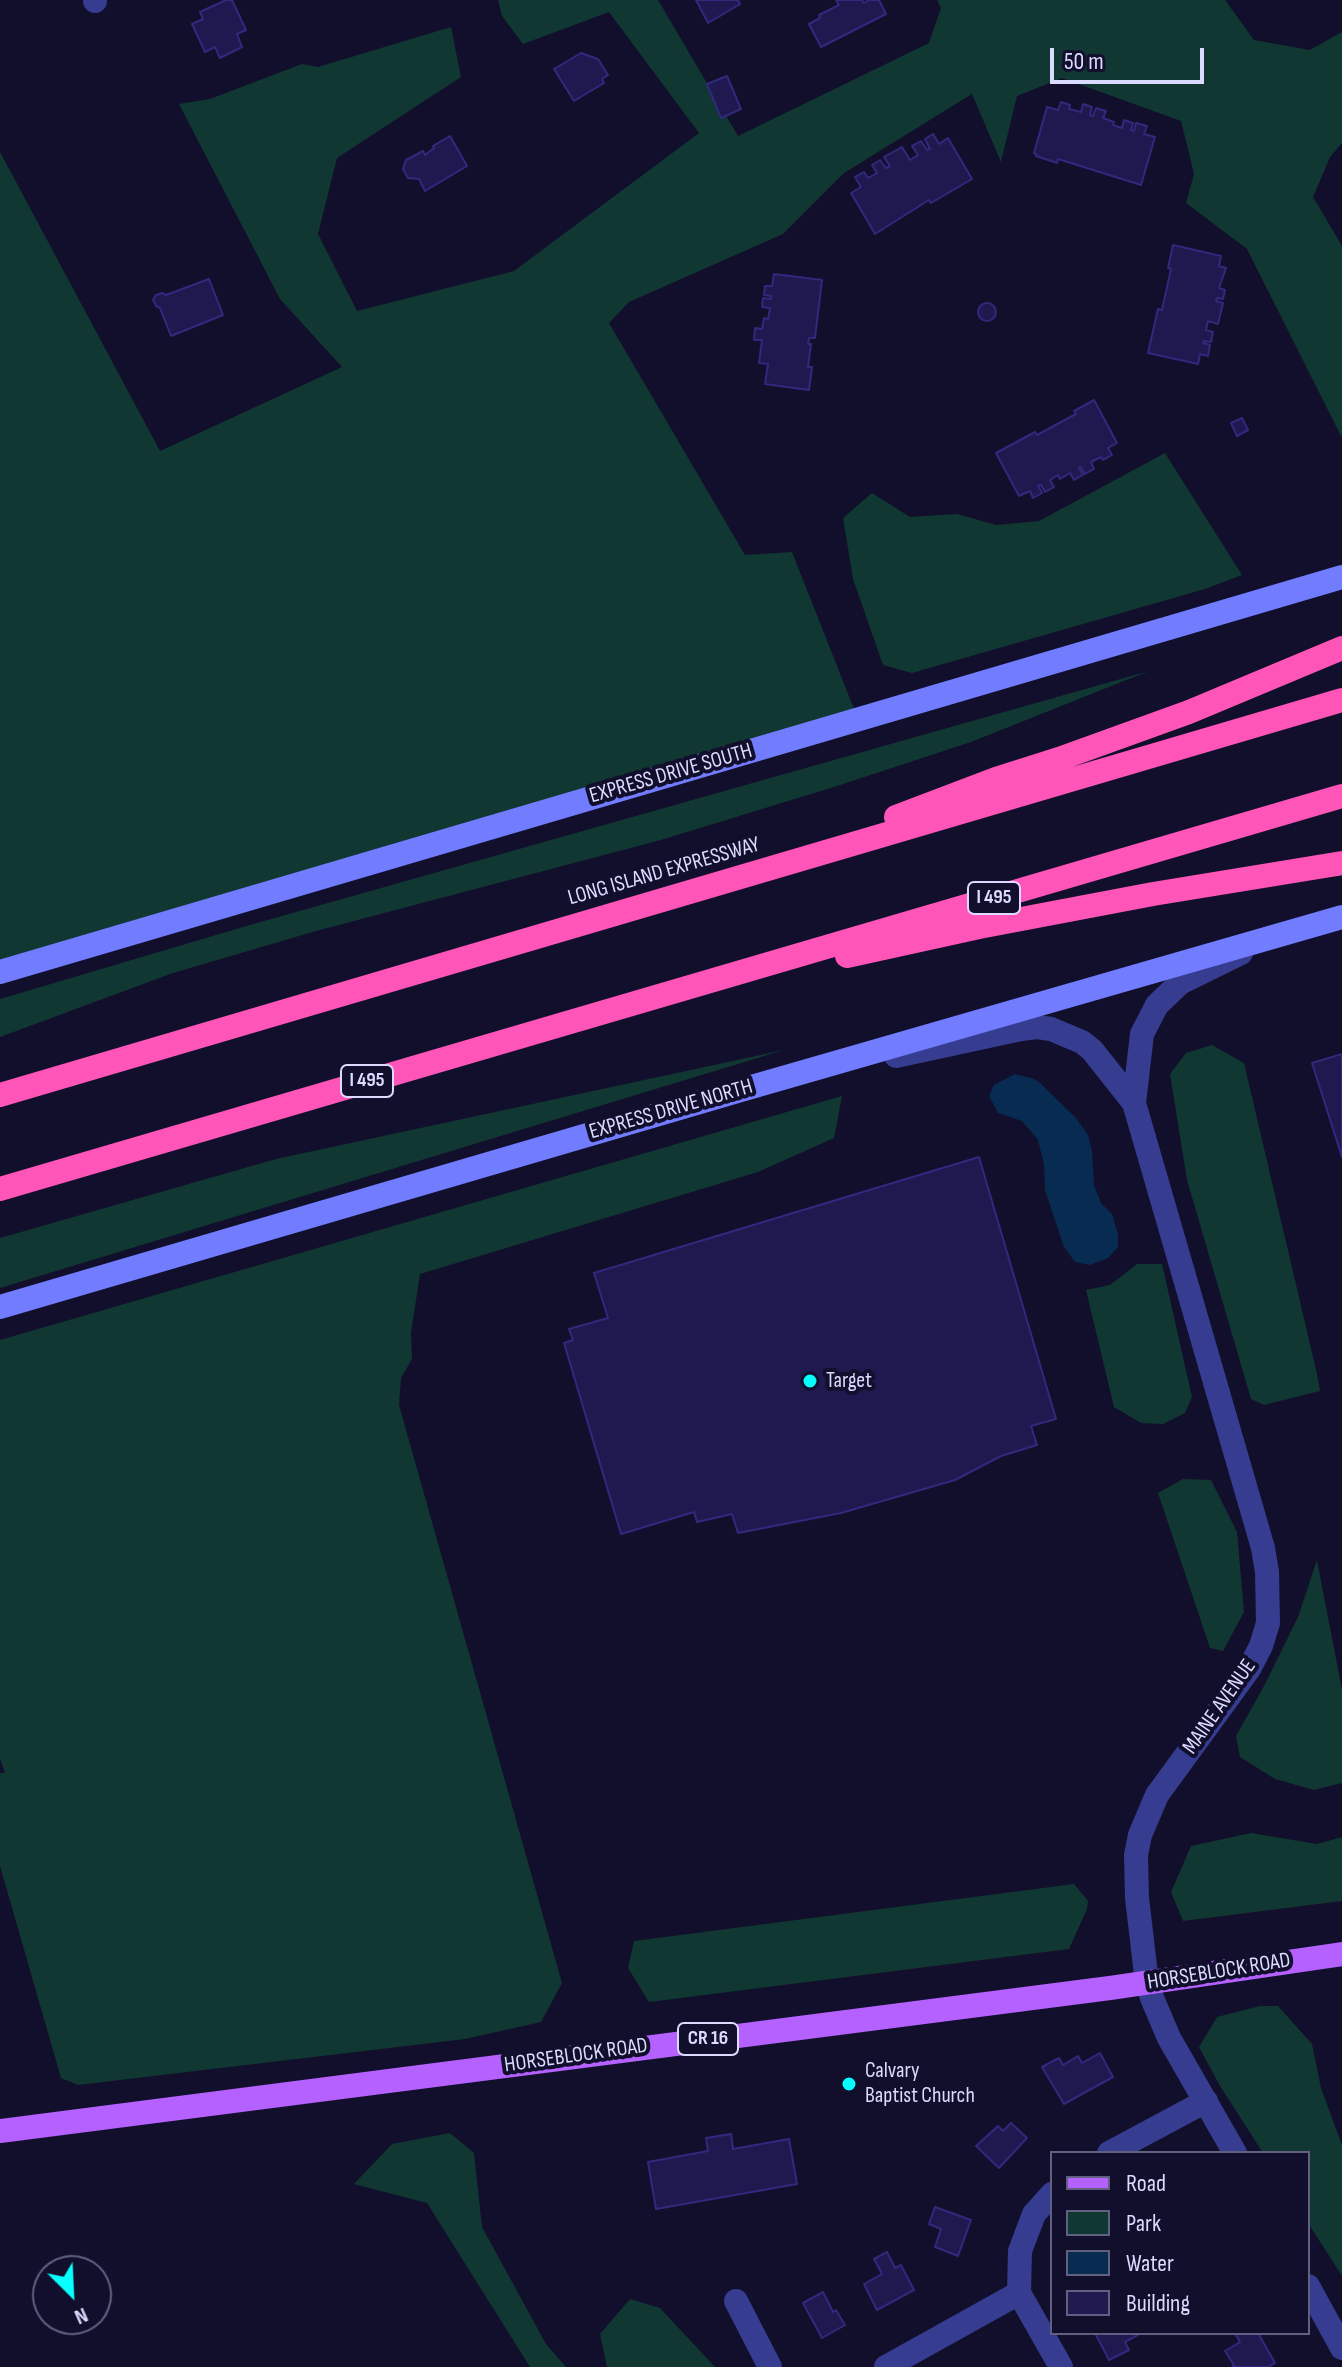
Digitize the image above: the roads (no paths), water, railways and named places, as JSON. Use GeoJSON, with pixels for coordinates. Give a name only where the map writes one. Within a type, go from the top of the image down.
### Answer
{"type":"FeatureCollection","features":[{"type":"Feature","properties":{"kind":"highway"},"geometry":{"type":"LineString","coordinates":[[742,877],[996,779],[1189,712],[1342,648]]}},
{"type":"Feature","properties":{"kind":"highway","name":"LONG ISLAND EXPRESSWAY"},"geometry":{"type":"LineString","coordinates":[[0,1095],[1342,700]]}},
{"type":"Feature","properties":{"kind":"highway","name":"I 495"},"geometry":{"type":"LineString","coordinates":[[0,1189],[1342,796]]}},
{"type":"Feature","properties":{"kind":"highway"},"geometry":{"type":"LineString","coordinates":[[645,999],[979,927],[1342,863]]}},
{"type":"Feature","properties":{"kind":"main road","name":"EXPRESS DRIVE SOUTH"},"geometry":{"type":"LineString","coordinates":[[0,972],[1342,577]]}},
{"type":"Feature","properties":{"kind":"main road","name":"EXPRESS DRIVE NORTH"},"geometry":{"type":"LineString","coordinates":[[0,1307],[1342,917]]}},
{"type":"Feature","properties":{"kind":"main road","name":"HORSEBLOCK ROAD"},"geometry":{"type":"LineString","coordinates":[[0,2131],[1147,1983],[1342,1954]]}},
{"type":"Feature","properties":{"kind":"street"},"geometry":{"type":"LineString","coordinates":[[1134,1103],[1142,1034],[1157,1005],[1180,983],[1274,936]]}},
{"type":"Feature","properties":{"kind":"street"},"geometry":{"type":"LineString","coordinates":[[741,1090],[1037,1027],[1051,1029],[1082,1042],[1092,1050],[1134,1103]]}},
{"type":"Feature","properties":{"kind":"street","name":"MAINE AVENUE"},"geometry":{"type":"LineString","coordinates":[[1134,1103],[1263,1548],[1269,1597],[1268,1623],[1249,1669],[1157,1795],[1147,1814],[1140,1835],[1135,1878],[1147,1983],[1169,2038],[1234,2151]]}},
{"type":"Feature","properties":{"kind":"street"},"geometry":{"type":"LineString","coordinates":[[1113,2151],[1206,2101]]}},
{"type":"Feature","properties":{"kind":"street"},"geometry":{"type":"LineString","coordinates":[[1050,2196],[1034,2214],[1020,2251],[1019,2293],[1061,2367]]}},
{"type":"Feature","properties":{"kind":"street"},"geometry":{"type":"LineString","coordinates":[[1310,2290],[1342,2348]]}},
{"type":"Feature","properties":{"kind":"street"},"geometry":{"type":"LineString","coordinates":[[886,2367],[1019,2293]]}},
{"type":"Feature","properties":{"kind":"street"},"geometry":{"type":"LineString","coordinates":[[736,2301],[770,2367]]}},
{"type":"Feature","properties":{"kind":"water"},"geometry":{"type":"Polygon","coordinates":[[[1015,1074],[1040,1083],[1076,1118],[1088,1135],[1094,1185],[1101,1203],[1112,1214],[1118,1234],[1118,1247],[1108,1258],[1090,1265],[1075,1262],[1064,1247],[1045,1190],[1044,1164],[1038,1140],[1022,1121],[998,1113],[989,1096],[994,1085],[1015,1074]]]}},
{"type":"Feature","properties":{"kind":"place","name":"Target"},"geometry":{"type":"Point","coordinates":[810,1381]}},
{"type":"Feature","properties":{"kind":"place","name":"Calvary Baptist Church"},"geometry":{"type":"Point","coordinates":[849,2084]}}]}
